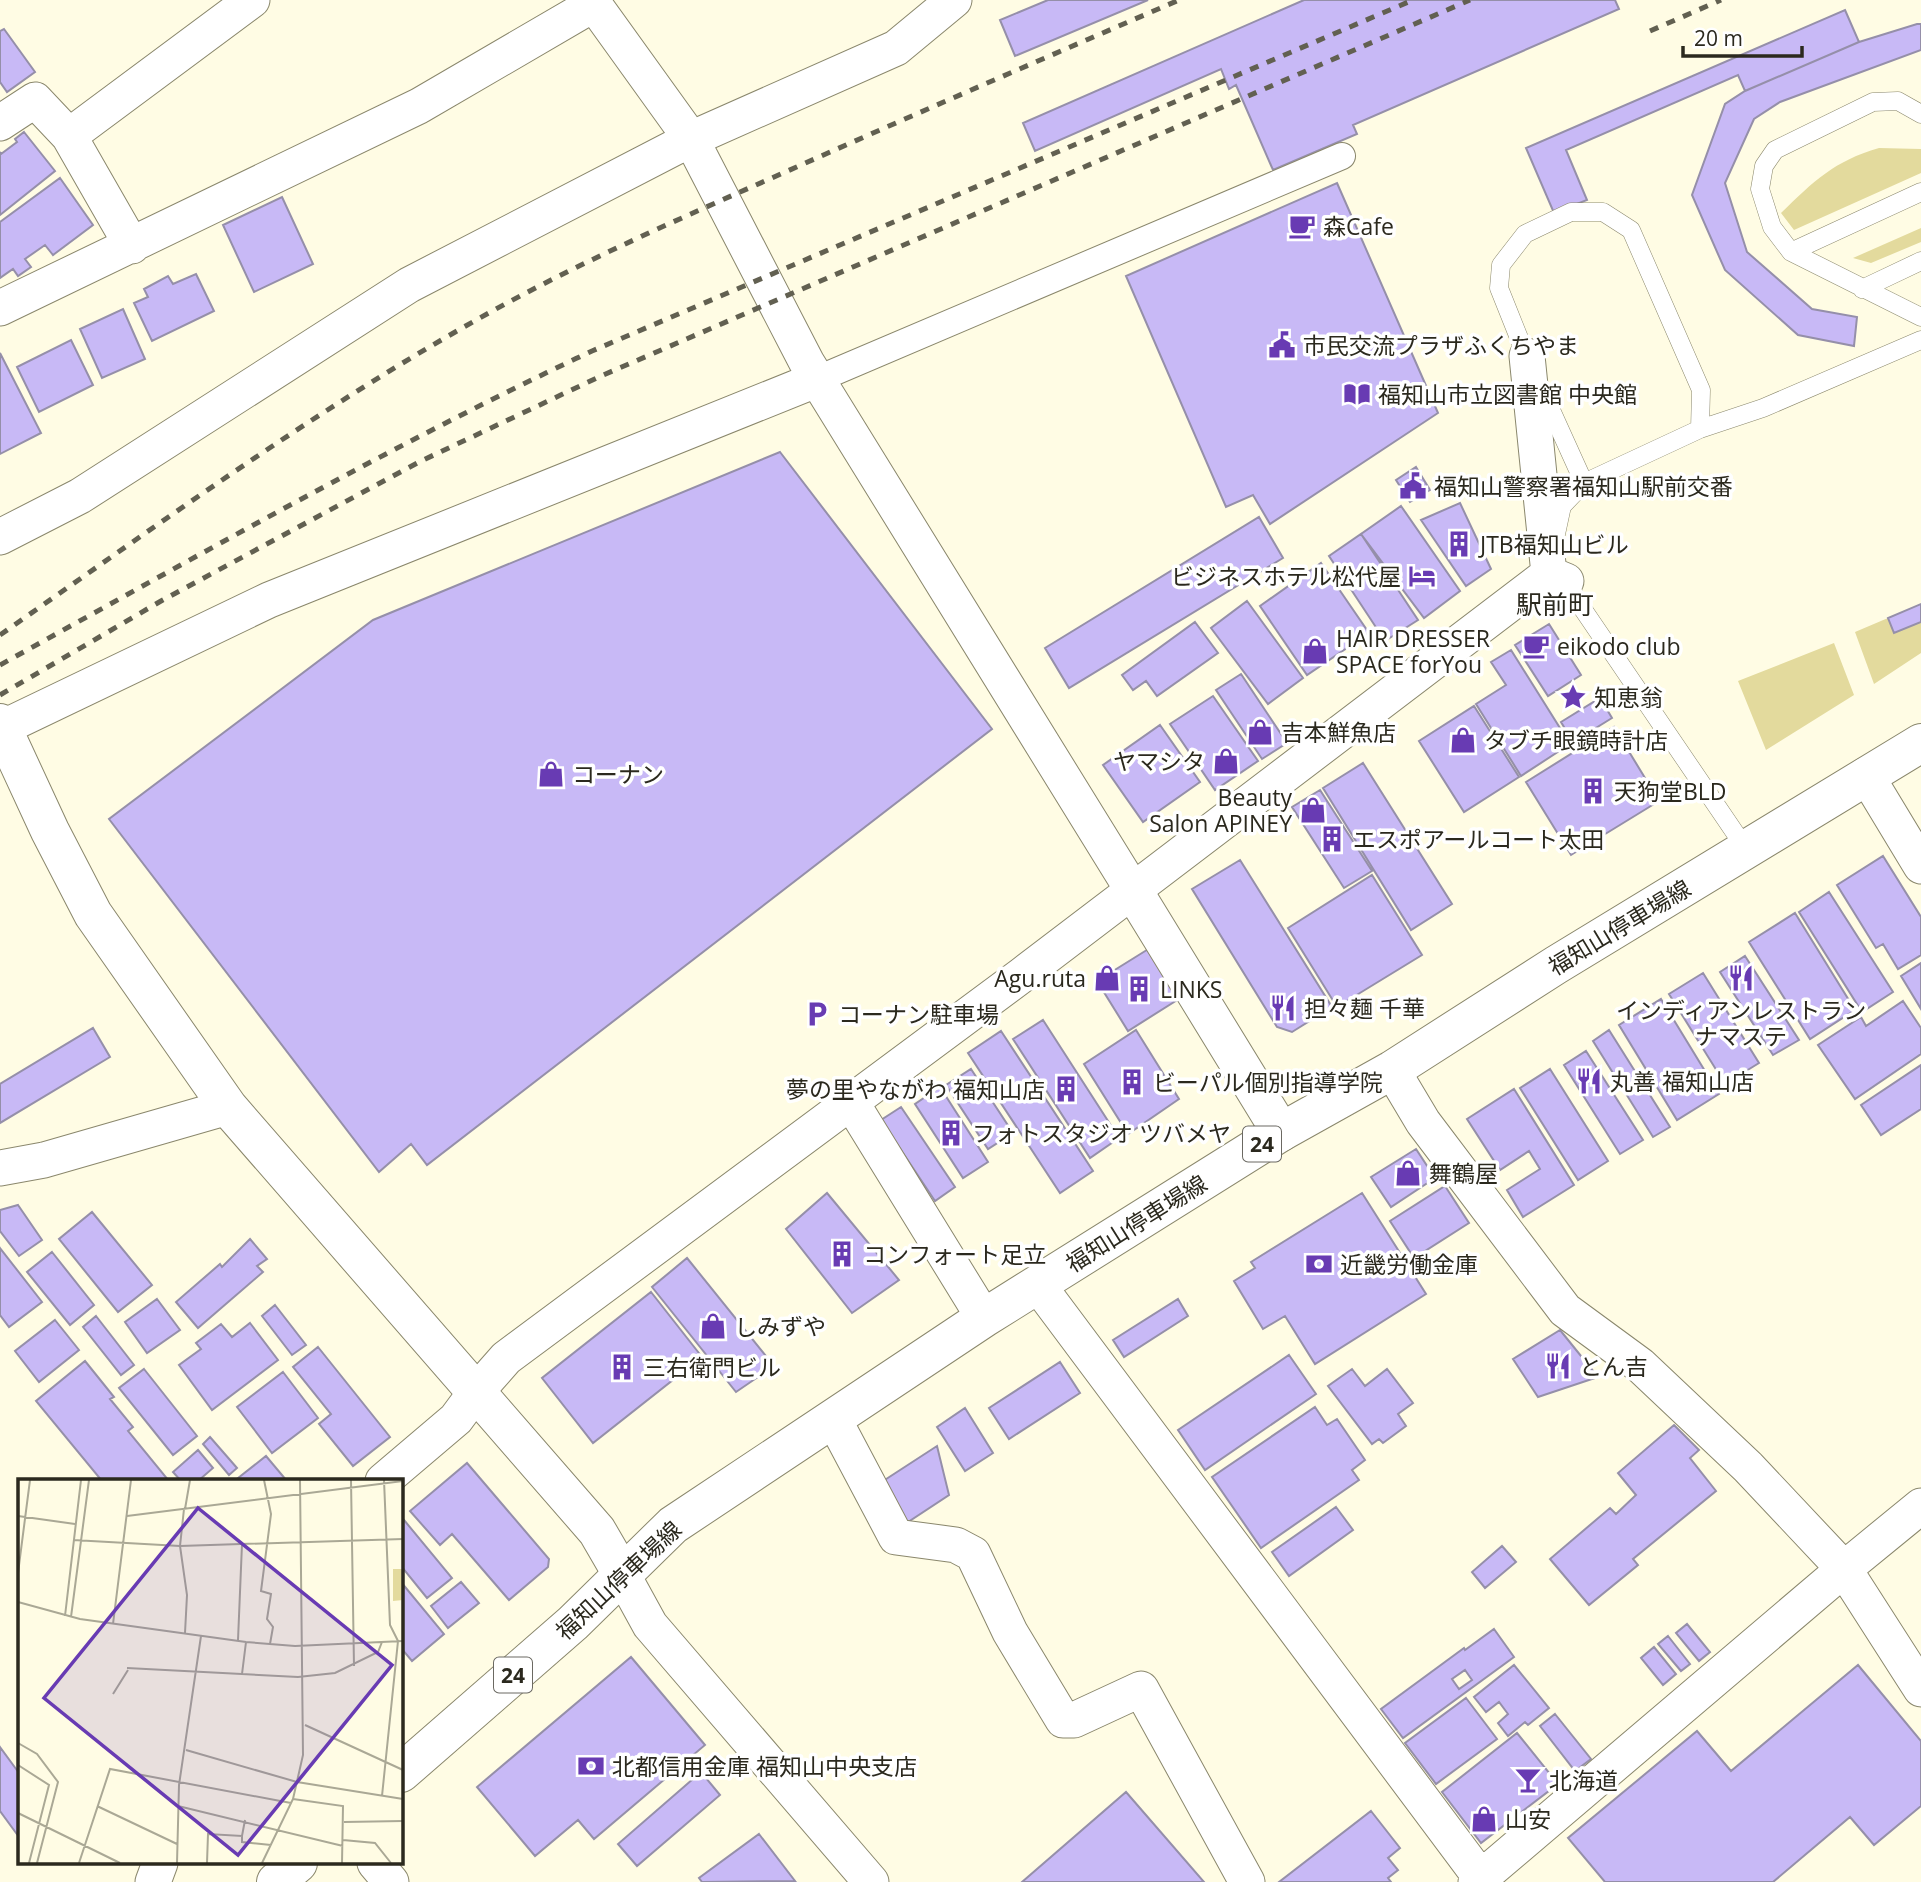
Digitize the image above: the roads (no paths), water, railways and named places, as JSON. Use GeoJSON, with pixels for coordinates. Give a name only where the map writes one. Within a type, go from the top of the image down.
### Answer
{"type":"FeatureCollection","features":[{"type":"Feature","properties":{"kind":"main road"},"geometry":{"type":"LineString","coordinates":[[1,727],[93,914],[228,1107],[597,1531],[622,1574]]}},
{"type":"Feature","properties":{"kind":"main road","name":"福知山停車場線"},"geometry":{"type":"LineString","coordinates":[[402,1772],[572,1623],[673,1525],[985,1318],[1281,1132],[1392,1070],[1556,965],[1921,743]]}},
{"type":"Feature","properties":{"kind":"main road"},"geometry":{"type":"LineString","coordinates":[[1132,889],[1281,1132]]}},
{"type":"Feature","properties":{"kind":"main road"},"geometry":{"type":"LineString","coordinates":[[276,1882],[297,1864]]}},
{"type":"Feature","properties":{"kind":"street"},"geometry":{"type":"LineString","coordinates":[[69,136],[252,0]]}},
{"type":"Feature","properties":{"kind":"street"},"geometry":{"type":"LineString","coordinates":[[0,537],[80,496],[409,285],[691,139],[896,48],[954,0]]}},
{"type":"Feature","properties":{"kind":"street"},"geometry":{"type":"LineString","coordinates":[[0,308],[419,106],[594,1],[691,139],[818,379],[1132,889]]}},
{"type":"Feature","properties":{"kind":"street"},"geometry":{"type":"LineString","coordinates":[[0,123],[35,100],[69,136],[132,246]]}},
{"type":"Feature","properties":{"kind":"street"},"geometry":{"type":"LineString","coordinates":[[1,727],[269,600],[818,379],[1342,156]]}},
{"type":"Feature","properties":{"kind":"street"},"geometry":{"type":"LineString","coordinates":[[385,1479],[456,1419],[506,1358],[1022,975],[1132,889],[1557,578],[1527,356]]}},
{"type":"Feature","properties":{"kind":"street"},"geometry":{"type":"LineString","coordinates":[[1866,775],[1921,866]]}},
{"type":"Feature","properties":{"kind":"street"},"geometry":{"type":"LineString","coordinates":[[1392,1070],[1423,1122],[1565,1310],[1640,1365],[1748,1468],[1844,1569],[1921,1689]]}},
{"type":"Feature","properties":{"kind":"street"},"geometry":{"type":"LineString","coordinates":[[851,1102],[985,1318]]}},
{"type":"Feature","properties":{"kind":"street"},"geometry":{"type":"LineString","coordinates":[[0,1168],[44,1160],[228,1107]]}},
{"type":"Feature","properties":{"kind":"street"},"geometry":{"type":"LineString","coordinates":[[1038,1285],[1479,1880],[1921,1506]]}},
{"type":"Feature","properties":{"kind":"street"},"geometry":{"type":"LineString","coordinates":[[833,1418],[896,1537],[957,1545],[973,1554],[1010,1632],[1063,1720],[1074,1720],[1141,1689],[1247,1882]]}},
{"type":"Feature","properties":{"kind":"street"},"geometry":{"type":"LineString","coordinates":[[622,1574],[650,1625],[871,1882]]}},
{"type":"Feature","properties":{"kind":"street"},"geometry":{"type":"LineString","coordinates":[[153,1882],[160,1864]]}},
{"type":"Feature","properties":{"kind":"street"},"geometry":{"type":"LineString","coordinates":[[376,1864],[391,1882]]}},
{"type":"Feature","properties":{"kind":"lane"},"geometry":{"type":"LineString","coordinates":[[1921,114],[1898,101],[1873,102],[1775,150],[1764,166],[1760,189],[1772,227],[1791,252],[1921,317]]}},
{"type":"Feature","properties":{"kind":"lane"},"geometry":{"type":"LineString","coordinates":[[1791,252],[1921,192]]}},
{"type":"Feature","properties":{"kind":"lane"},"geometry":{"type":"LineString","coordinates":[[1584,482],[1499,288],[1501,265],[1525,234],[1571,212],[1603,212],[1631,230],[1701,390],[1700,429]]}},
{"type":"Feature","properties":{"kind":"lane"},"geometry":{"type":"LineString","coordinates":[[1862,289],[1921,261]]}},
{"type":"Feature","properties":{"kind":"lane"},"geometry":{"type":"LineString","coordinates":[[1746,849],[1557,578],[1555,540],[1562,506],[1584,482],[1700,429],[1763,408],[1921,340]]}},
{"type":"Feature","properties":{"kind":"railway"},"geometry":{"type":"LineString","coordinates":[[0,635],[306,424],[368,384],[496,309],[566,272],[674,221],[1179,0]]}},
{"type":"Feature","properties":{"kind":"railway"},"geometry":{"type":"LineString","coordinates":[[0,665],[368,464],[592,351],[1413,0]]}},
{"type":"Feature","properties":{"kind":"railway"},"geometry":{"type":"LineString","coordinates":[[0,695],[161,601],[419,462],[601,376],[1470,0]]}},
{"type":"Feature","properties":{"kind":"railway"},"geometry":{"type":"LineString","coordinates":[[1650,31],[1721,0]]}},
{"type":"Feature","properties":{"kind":"place","name":"森Cafe"},"geometry":{"type":"Point","coordinates":[1302,226]}},
{"type":"Feature","properties":{"kind":"place","name":"市民交流プラザふくちやま"},"geometry":{"type":"Point","coordinates":[1282,345]}},
{"type":"Feature","properties":{"kind":"place","name":"福知山市立図書館 中央館"},"geometry":{"type":"Point","coordinates":[1357,394]}},
{"type":"Feature","properties":{"kind":"place","name":"福知山警察署福知山駅前交番"},"geometry":{"type":"Point","coordinates":[1413,486]}},
{"type":"Feature","properties":{"kind":"place","name":"JTB福知山ビル"},"geometry":{"type":"Point","coordinates":[1459,544]}},
{"type":"Feature","properties":{"kind":"place","name":"ビジネスホテル松代屋"},"geometry":{"type":"Point","coordinates":[1422,576]}},
{"type":"Feature","properties":{"kind":"place","name":"eikodo club"},"geometry":{"type":"Point","coordinates":[1536,646]}},
{"type":"Feature","properties":{"kind":"place","name":"HAIR DRESSER SPACE forYou"},"geometry":{"type":"Point","coordinates":[1315,651]}},
{"type":"Feature","properties":{"kind":"place","name":"知恵翁"},"geometry":{"type":"Point","coordinates":[1573,697]}},
{"type":"Feature","properties":{"kind":"place","name":"吉本鮮魚店"},"geometry":{"type":"Point","coordinates":[1260,732]}},
{"type":"Feature","properties":{"kind":"place","name":"タブチ眼鏡時計店"},"geometry":{"type":"Point","coordinates":[1463,740]}},
{"type":"Feature","properties":{"kind":"place","name":"ヤマシタ"},"geometry":{"type":"Point","coordinates":[1226,761]}},
{"type":"Feature","properties":{"kind":"place","name":"コーナン"},"geometry":{"type":"Point","coordinates":[551,774]}},
{"type":"Feature","properties":{"kind":"place","name":"天狗堂BLD"},"geometry":{"type":"Point","coordinates":[1593,791]}},
{"type":"Feature","properties":{"kind":"place","name":"Beauty Salon APINEY"},"geometry":{"type":"Point","coordinates":[1313,810]}},
{"type":"Feature","properties":{"kind":"place","name":"エスポアールコート太田"},"geometry":{"type":"Point","coordinates":[1332,839]}},
{"type":"Feature","properties":{"kind":"place","name":"Agu.ruta"},"geometry":{"type":"Point","coordinates":[1107,978]}},
{"type":"Feature","properties":{"kind":"place","name":"インディアンレストラン ナマステ"},"geometry":{"type":"Point","coordinates":[1741,978]}},
{"type":"Feature","properties":{"kind":"place","name":"LINKS"},"geometry":{"type":"Point","coordinates":[1139,989]}},
{"type":"Feature","properties":{"kind":"place","name":"担々麺 千華"},"geometry":{"type":"Point","coordinates":[1283,1008]}},
{"type":"Feature","properties":{"kind":"place","name":"コーナン駐車場"},"geometry":{"type":"Point","coordinates":[817,1014]}},
{"type":"Feature","properties":{"kind":"place","name":"丸善 福知山店"},"geometry":{"type":"Point","coordinates":[1589,1081]}},
{"type":"Feature","properties":{"kind":"place","name":"ビーパル個別指導学院"},"geometry":{"type":"Point","coordinates":[1132,1082]}},
{"type":"Feature","properties":{"kind":"place","name":"夢の里やながわ 福知山店"},"geometry":{"type":"Point","coordinates":[1066,1089]}},
{"type":"Feature","properties":{"kind":"place","name":"フォトスタジオ ツバメヤ"},"geometry":{"type":"Point","coordinates":[951,1133]}},
{"type":"Feature","properties":{"kind":"place","name":"舞鶴屋"},"geometry":{"type":"Point","coordinates":[1408,1173]}},
{"type":"Feature","properties":{"kind":"place","name":"コンフォート足立"},"geometry":{"type":"Point","coordinates":[842,1254]}},
{"type":"Feature","properties":{"kind":"place","name":"近畿労働金庫"},"geometry":{"type":"Point","coordinates":[1319,1264]}},
{"type":"Feature","properties":{"kind":"place","name":"しみずや"},"geometry":{"type":"Point","coordinates":[713,1326]}},
{"type":"Feature","properties":{"kind":"place","name":"とん吉"},"geometry":{"type":"Point","coordinates":[1558,1366]}},
{"type":"Feature","properties":{"kind":"place","name":"三右衛門ビル"},"geometry":{"type":"Point","coordinates":[622,1367]}},
{"type":"Feature","properties":{"kind":"place","name":"北都信用金庫 福知山中央支店"},"geometry":{"type":"Point","coordinates":[591,1766]}},
{"type":"Feature","properties":{"kind":"place","name":"北海道"},"geometry":{"type":"Point","coordinates":[1528,1780]}},
{"type":"Feature","properties":{"kind":"place","name":"山安"},"geometry":{"type":"Point","coordinates":[1484,1819]}},
{"type":"Feature","properties":{"kind":"district","name":"駅前町"},"geometry":{"type":"Point","coordinates":[1555,604]}}]}
